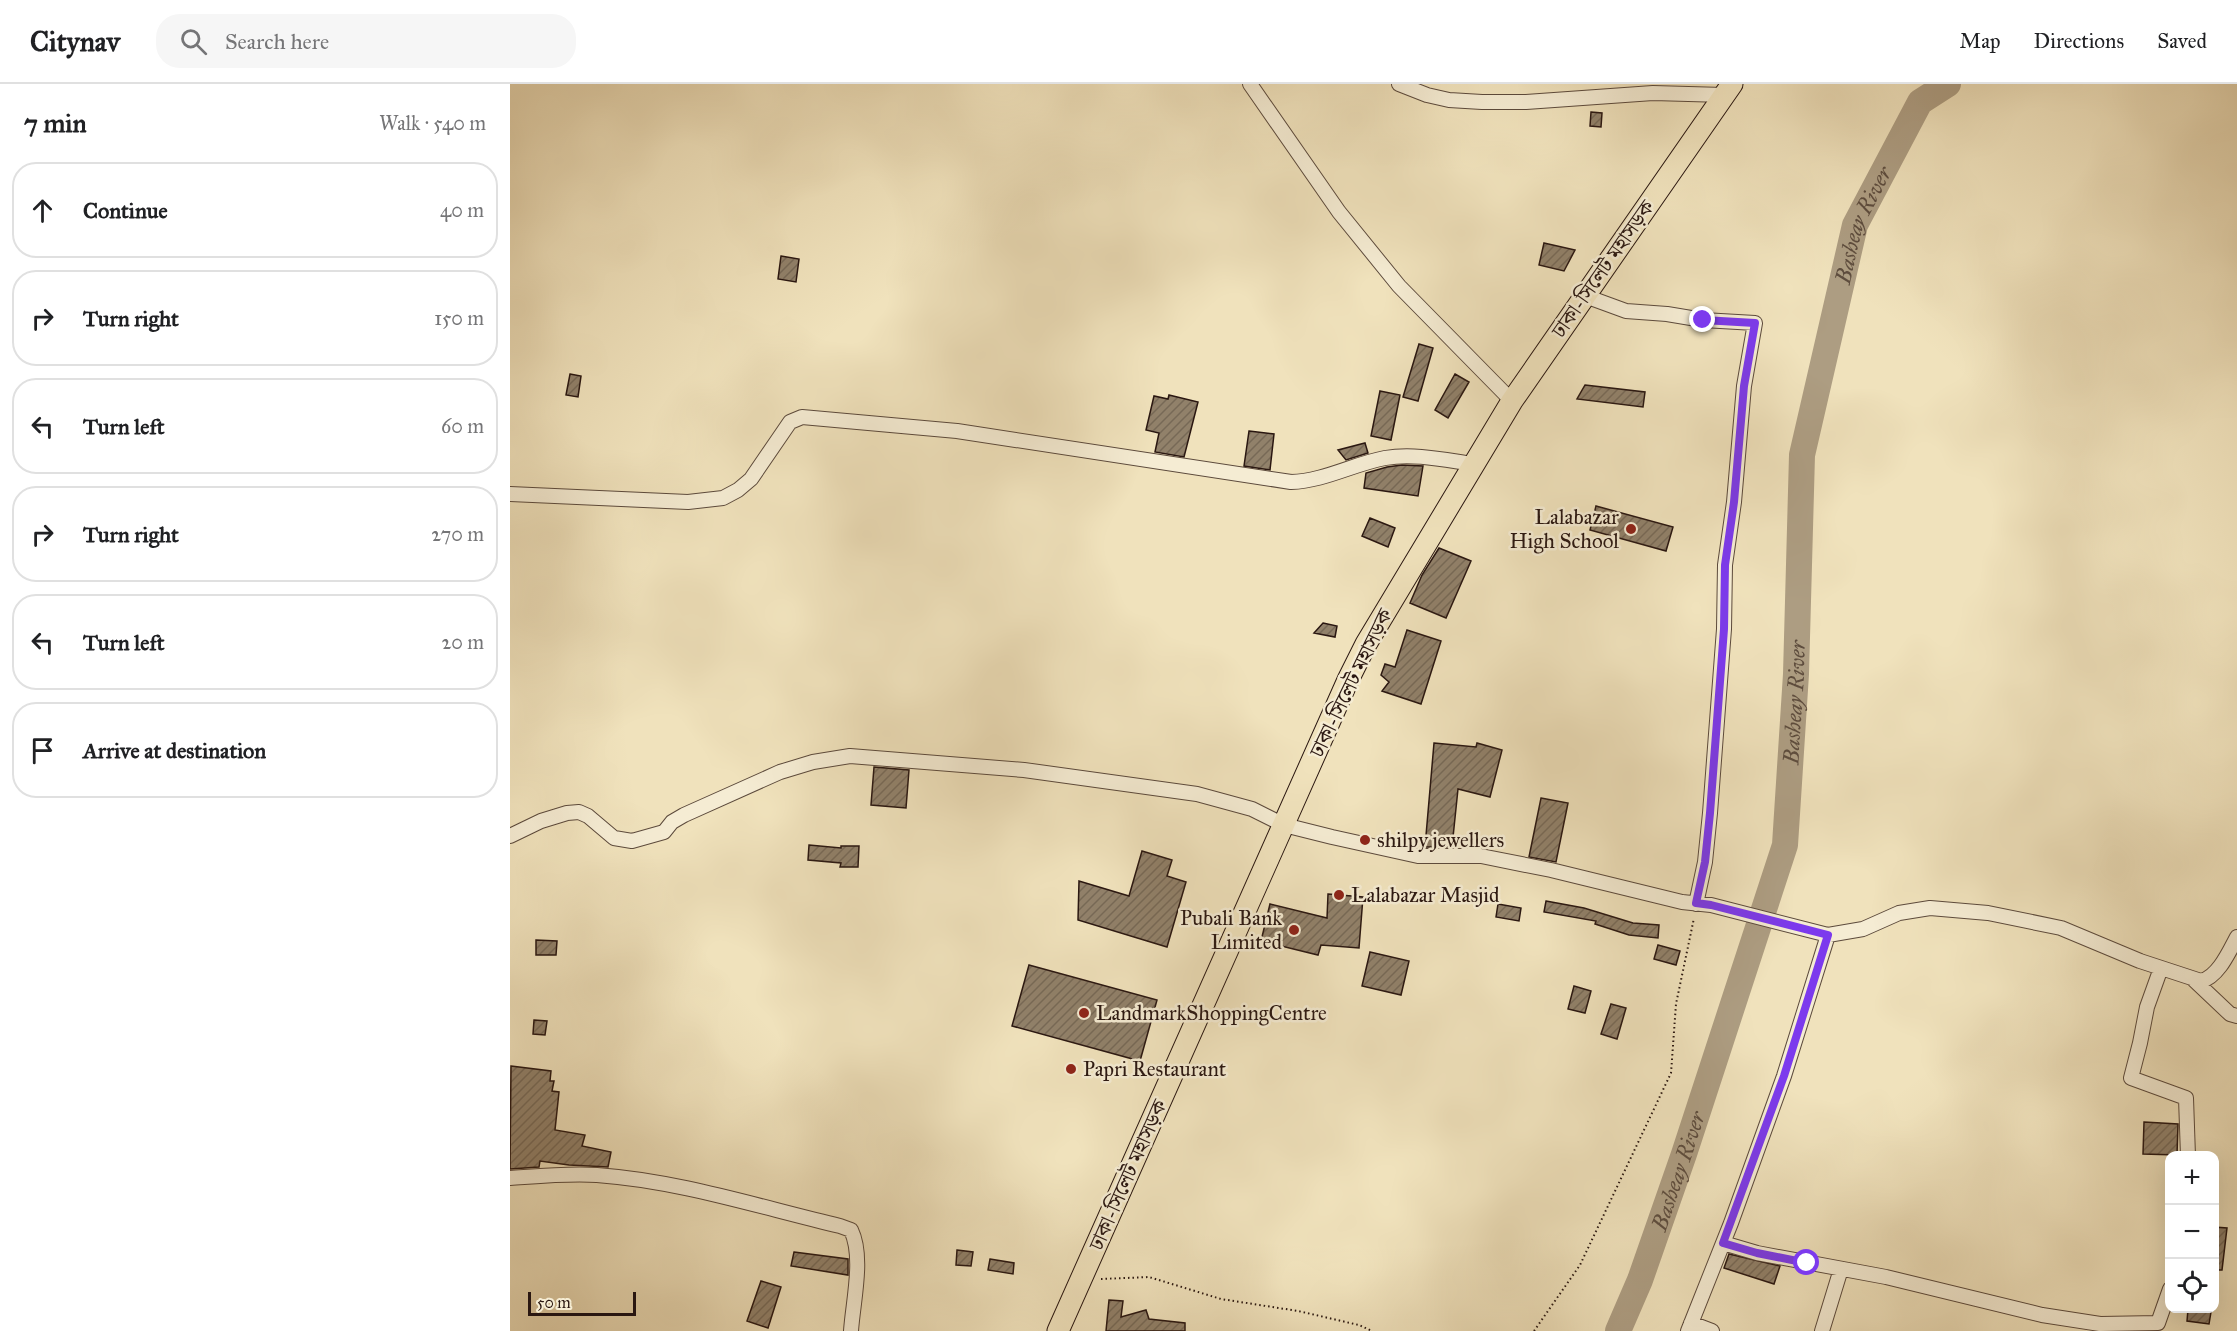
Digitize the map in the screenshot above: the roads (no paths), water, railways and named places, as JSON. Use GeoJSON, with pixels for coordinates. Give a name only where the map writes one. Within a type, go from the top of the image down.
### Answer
{"type":"FeatureCollection","features":[{"type":"Feature","properties":{"kind":"highway","name":"ঢাকা-সিলেট মহাসড়ক"},"geometry":{"type":"LineString","coordinates":[[1058,1331],[1366,644],[1512,401],[1728,90]]}},
{"type":"Feature","properties":{"kind":"street"},"geometry":{"type":"LineString","coordinates":[[1250,84],[1339,212],[1399,286],[1512,401]]}},
{"type":"Feature","properties":{"kind":"street"},"geometry":{"type":"LineString","coordinates":[[1400,84],[1427,95],[1449,100],[1482,102],[1526,102],[1728,90]]}},
{"type":"Feature","properties":{"kind":"street"},"geometry":{"type":"LineString","coordinates":[[1585,296],[1626,311],[1703,320],[1755,323],[1744,386],[1735,491],[1725,565],[1724,629],[1710,813],[1705,862],[1696,903]]}},
{"type":"Feature","properties":{"kind":"street"},"geometry":{"type":"LineString","coordinates":[[510,494],[688,502],[723,498],[738,490],[751,478],[790,422],[802,417],[957,431],[1291,483],[1310,482],[1388,457],[1423,457],[1473,464]]}},
{"type":"Feature","properties":{"kind":"street"},"geometry":{"type":"LineString","coordinates":[[510,836],[541,821],[579,812],[588,816],[614,838],[632,841],[664,832],[672,822],[684,815],[780,772],[813,762],[850,756],[1024,770],[1197,794],[1252,809],[1284,825],[1418,856],[1481,856],[1551,870],[1682,902],[1711,905],[1828,935],[1863,929],[1899,913],[1930,908],[1959,909],[2061,928],[2194,980],[2230,1014],[2237,1016]]}},
{"type":"Feature","properties":{"kind":"street"},"geometry":{"type":"LineString","coordinates":[[1712,1331],[1689,1327],[1723,1243],[1784,1076],[1828,935]]}},
{"type":"Feature","properties":{"kind":"street"},"geometry":{"type":"LineString","coordinates":[[2194,980],[2207,979],[2229,952],[2237,937]]}},
{"type":"Feature","properties":{"kind":"street"},"geometry":{"type":"LineString","coordinates":[[2161,968],[2147,1007],[2131,1078],[2186,1098],[2188,1151]]}},
{"type":"Feature","properties":{"kind":"street"},"geometry":{"type":"LineString","coordinates":[[510,1178],[595,1175],[651,1181],[685,1187],[851,1230],[857,1247],[857,1259],[851,1331]]}},
{"type":"Feature","properties":{"kind":"street"},"geometry":{"type":"LineString","coordinates":[[1723,1243],[1757,1253],[1886,1277],[2042,1315],[2100,1324],[2158,1323],[2165,1301]]}},
{"type":"Feature","properties":{"kind":"street"},"geometry":{"type":"LineString","coordinates":[[1822,1331],[1841,1269]]}},
{"type":"Feature","properties":{"kind":"waterway","name":"Basheay River"},"geometry":{"type":"LineString","coordinates":[[1618,1331],[1640,1280],[1684,1154],[1785,845],[1796,674],[1802,455],[1855,225],[1920,102],[1948,84]]}},
{"type":"Feature","properties":{"kind":"place","name":"Lalabazar High School"},"geometry":{"type":"Point","coordinates":[1631,529]}},
{"type":"Feature","properties":{"kind":"place","name":"shilpy jewellers"},"geometry":{"type":"Point","coordinates":[1365,840]}},
{"type":"Feature","properties":{"kind":"place","name":"Lalabazar Masjid"},"geometry":{"type":"Point","coordinates":[1339,895]}},
{"type":"Feature","properties":{"kind":"place","name":"Pubali Bank Limited"},"geometry":{"type":"Point","coordinates":[1294,930]}},
{"type":"Feature","properties":{"kind":"place","name":"LandmarkShoppingCentre"},"geometry":{"type":"Point","coordinates":[1084,1013]}},
{"type":"Feature","properties":{"kind":"place","name":"Papri Restaurant"},"geometry":{"type":"Point","coordinates":[1071,1069]}}]}
